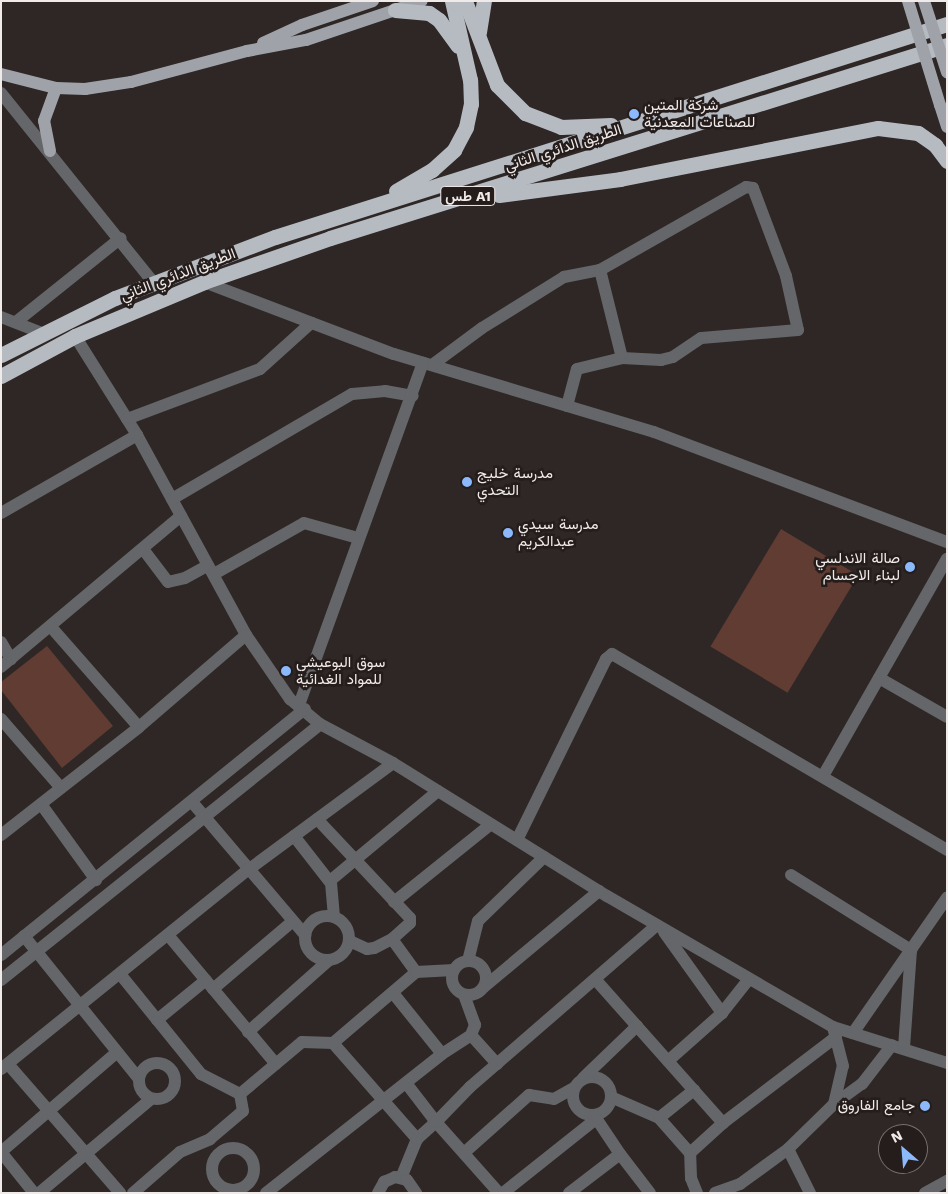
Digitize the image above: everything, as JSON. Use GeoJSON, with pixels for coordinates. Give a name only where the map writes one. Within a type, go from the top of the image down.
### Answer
{"type":"FeatureCollection","features":[{"type":"Feature","properties":{"kind":"highway"},"geometry":{"type":"LineString","coordinates":[[357,211],[408,185],[432,170],[454,150],[466,127],[471,104],[470,80],[452,1]]}},
{"type":"Feature","properties":{"kind":"highway"},"geometry":{"type":"LineString","coordinates":[[465,1],[497,85],[525,113],[542,122],[562,127],[635,123]]}},
{"type":"Feature","properties":{"kind":"highway"},"geometry":{"type":"LineString","coordinates":[[481,46],[479,24],[484,1]]}},
{"type":"Feature","properties":{"kind":"highway"},"geometry":{"type":"LineString","coordinates":[[395,10],[429,13],[440,20],[464,54]]}},
{"type":"Feature","properties":{"kind":"highway","name":"الطريق الدائري الثاني"},"geometry":{"type":"LineString","coordinates":[[1,355],[42,333],[153,282],[357,211],[947,24]]}},
{"type":"Feature","properties":{"kind":"highway","name":"الطريق الدائري الثاني"},"geometry":{"type":"LineString","coordinates":[[1,376],[75,336],[204,282],[330,238],[947,45]]}},
{"type":"Feature","properties":{"kind":"highway"},"geometry":{"type":"LineString","coordinates":[[453,201],[620,179],[878,128],[918,133],[935,145],[947,161]]}},
{"type":"Feature","properties":{"kind":"main road"},"geometry":{"type":"LineString","coordinates":[[247,50],[302,25],[373,1]]}},
{"type":"Feature","properties":{"kind":"main road"},"geometry":{"type":"LineString","coordinates":[[1,74],[56,88],[85,89],[131,82],[247,50],[306,40],[422,1]]}},
{"type":"Feature","properties":{"kind":"main road"},"geometry":{"type":"LineString","coordinates":[[908,1],[947,127]]}},
{"type":"Feature","properties":{"kind":"main road"},"geometry":{"type":"LineString","coordinates":[[924,1],[947,72]]}},
{"type":"Feature","properties":{"kind":"main road"},"geometry":{"type":"LineString","coordinates":[[50,151],[44,121],[56,88]]}},
{"type":"Feature","properties":{"kind":"street"},"geometry":{"type":"LineString","coordinates":[[1,92],[120,238],[153,282]]}},
{"type":"Feature","properties":{"kind":"street"},"geometry":{"type":"LineString","coordinates":[[1,955],[192,802],[302,707],[358,538],[427,364],[564,277],[600,270],[749,186],[759,197],[786,276],[799,328],[758,335],[700,338],[673,357],[661,360],[622,358],[577,369],[566,406]]}},
{"type":"Feature","properties":{"kind":"street"},"geometry":{"type":"LineString","coordinates":[[16,322],[120,238]]}},
{"type":"Feature","properties":{"kind":"street"},"geometry":{"type":"LineString","coordinates":[[600,270],[622,358]]}},
{"type":"Feature","properties":{"kind":"street"},"geometry":{"type":"LineString","coordinates":[[204,282],[427,364],[654,432],[943,540]]}},
{"type":"Feature","properties":{"kind":"street"},"geometry":{"type":"LineString","coordinates":[[1,317],[42,333]]}},
{"type":"Feature","properties":{"kind":"street"},"geometry":{"type":"LineString","coordinates":[[127,419],[260,368],[311,322]]}},
{"type":"Feature","properties":{"kind":"street"},"geometry":{"type":"LineString","coordinates":[[75,336],[137,435],[246,635],[290,698],[320,724],[393,762],[599,891],[749,978],[835,1032],[853,1033],[947,1063]]}},
{"type":"Feature","properties":{"kind":"street"},"geometry":{"type":"LineString","coordinates":[[172,499],[352,394],[387,391],[413,396]]}},
{"type":"Feature","properties":{"kind":"street"},"geometry":{"type":"LineString","coordinates":[[1,513],[137,435]]}},
{"type":"Feature","properties":{"kind":"street"},"geometry":{"type":"LineString","coordinates":[[1,642],[6,663],[181,516]]}},
{"type":"Feature","properties":{"kind":"street"},"geometry":{"type":"LineString","coordinates":[[143,549],[168,582],[211,569],[304,523],[358,538]]}},
{"type":"Feature","properties":{"kind":"street"},"geometry":{"type":"LineString","coordinates":[[823,776],[947,559]]}},
{"type":"Feature","properties":{"kind":"street"},"geometry":{"type":"LineString","coordinates":[[51,627],[139,727]]}},
{"type":"Feature","properties":{"kind":"street"},"geometry":{"type":"LineString","coordinates":[[1,835],[139,727],[246,635]]}},
{"type":"Feature","properties":{"kind":"street"},"geometry":{"type":"LineString","coordinates":[[517,840],[606,659],[612,654],[947,850]]}},
{"type":"Feature","properties":{"kind":"street"},"geometry":{"type":"LineString","coordinates":[[879,678],[947,717]]}},
{"type":"Feature","properties":{"kind":"street"},"geometry":{"type":"LineString","coordinates":[[1,719],[61,788]]}},
{"type":"Feature","properties":{"kind":"street"},"geometry":{"type":"LineString","coordinates":[[1,980],[206,819],[320,724]]}},
{"type":"Feature","properties":{"kind":"street"},"geometry":{"type":"LineString","coordinates":[[120,1193],[49,1110],[5,1066],[248,870],[393,762]]}},
{"type":"Feature","properties":{"kind":"street"},"geometry":{"type":"LineString","coordinates":[[330,882],[438,791]]}},
{"type":"Feature","properties":{"kind":"street"},"geometry":{"type":"LineString","coordinates":[[192,802],[305,935],[308,950],[320,960],[328,961]]}},
{"type":"Feature","properties":{"kind":"street"},"geometry":{"type":"LineString","coordinates":[[40,804],[96,880]]}},
{"type":"Feature","properties":{"kind":"street"},"geometry":{"type":"LineString","coordinates":[[317,819],[411,921],[392,939],[370,949],[350,941]]}},
{"type":"Feature","properties":{"kind":"street"},"geometry":{"type":"LineString","coordinates":[[394,902],[491,824]]}},
{"type":"Feature","properties":{"kind":"street"},"geometry":{"type":"LineString","coordinates":[[294,836],[330,882],[334,917]]}},
{"type":"Feature","properties":{"kind":"street"},"geometry":{"type":"LineString","coordinates":[[240,1094],[302,1042],[333,1043],[416,972],[454,970],[468,961],[478,921],[544,857]]}},
{"type":"Feature","properties":{"kind":"street"},"geometry":{"type":"LineString","coordinates":[[791,875],[911,950]]}},
{"type":"Feature","properties":{"kind":"street"},"geometry":{"type":"LineString","coordinates":[[464,995],[476,994],[599,891]]}},
{"type":"Feature","properties":{"kind":"street"},"geometry":{"type":"LineString","coordinates":[[853,1033],[947,898]]}},
{"type":"Feature","properties":{"kind":"street"},"geometry":{"type":"LineString","coordinates":[[248,1032],[328,961],[342,955],[350,941],[346,926],[334,917],[327,916],[312,922],[305,935]]}},
{"type":"Feature","properties":{"kind":"street"},"geometry":{"type":"LineString","coordinates":[[158,1020],[209,985],[293,921]]}},
{"type":"Feature","properties":{"kind":"street"},"geometry":{"type":"LineString","coordinates":[[402,1178],[417,1139],[497,1064],[659,926]]}},
{"type":"Feature","properties":{"kind":"street"},"geometry":{"type":"LineString","coordinates":[[659,926],[722,1013]]}},
{"type":"Feature","properties":{"kind":"street"},"geometry":{"type":"LineString","coordinates":[[168,935],[276,1064]]}},
{"type":"Feature","properties":{"kind":"street"},"geometry":{"type":"LineString","coordinates":[[24,936],[38,951],[116,1053],[138,1078],[141,1091],[151,1098]]}},
{"type":"Feature","properties":{"kind":"street"},"geometry":{"type":"LineString","coordinates":[[392,939],[416,972]]}},
{"type":"Feature","properties":{"kind":"street"},"geometry":{"type":"LineString","coordinates":[[715,1193],[740,1184],[788,1149],[834,1104],[862,1084],[898,1047],[911,950]]}},
{"type":"Feature","properties":{"kind":"street"},"geometry":{"type":"LineString","coordinates":[[468,961],[484,969],[484,986]]}},
{"type":"Feature","properties":{"kind":"street"},"geometry":{"type":"LineString","coordinates":[[253,1169],[246,1185],[221,1191],[215,1180],[212,1168],[219,1153],[230,1148],[242,1150],[250,1158],[253,1169],[266,1193],[384,1102],[442,1054],[471,1035],[475,1025],[464,995],[452,982],[454,970]]}},
{"type":"Feature","properties":{"kind":"street"},"geometry":{"type":"LineString","coordinates":[[120,974],[201,1074],[240,1094],[244,1110],[210,1139],[180,1152],[133,1193]]}},
{"type":"Feature","properties":{"kind":"street"},"geometry":{"type":"LineString","coordinates":[[668,1061],[722,1013],[749,978]]}},
{"type":"Feature","properties":{"kind":"street"},"geometry":{"type":"LineString","coordinates":[[595,979],[723,1123]]}},
{"type":"Feature","properties":{"kind":"street"},"geometry":{"type":"LineString","coordinates":[[392,993],[442,1054]]}},
{"type":"Feature","properties":{"kind":"street"},"geometry":{"type":"LineString","coordinates":[[465,1152],[528,1095],[554,1099],[574,1088],[629,1031],[637,1026]]}},
{"type":"Feature","properties":{"kind":"street"},"geometry":{"type":"LineString","coordinates":[[834,1104],[843,1066],[835,1032]]}},
{"type":"Feature","properties":{"kind":"street"},"geometry":{"type":"LineString","coordinates":[[690,1154],[723,1123],[835,1032]]}},
{"type":"Feature","properties":{"kind":"street"},"geometry":{"type":"LineString","coordinates":[[471,1035],[497,1064]]}},
{"type":"Feature","properties":{"kind":"street"},"geometry":{"type":"LineString","coordinates":[[333,1043],[417,1139]]}},
{"type":"Feature","properties":{"kind":"street"},"geometry":{"type":"LineString","coordinates":[[34,1193],[1,1152],[116,1053]]}},
{"type":"Feature","properties":{"kind":"street"},"geometry":{"type":"LineString","coordinates":[[39,1193],[151,1098],[169,1095],[175,1083],[173,1072],[165,1064],[153,1063],[143,1068],[138,1078]]}},
{"type":"Feature","properties":{"kind":"street"},"geometry":{"type":"LineString","coordinates":[[583,1078],[603,1079],[611,1097],[659,1118],[690,1154],[691,1178],[698,1193]]}},
{"type":"Feature","properties":{"kind":"street"},"geometry":{"type":"LineString","coordinates":[[406,1083],[436,1122],[465,1152],[499,1193]]}},
{"type":"Feature","properties":{"kind":"street"},"geometry":{"type":"LineString","coordinates":[[574,1088],[576,1108],[595,1117],[650,1193]]}},
{"type":"Feature","properties":{"kind":"street"},"geometry":{"type":"LineString","coordinates":[[659,1118],[694,1090]]}},
{"type":"Feature","properties":{"kind":"street"},"geometry":{"type":"LineString","coordinates":[[503,1193],[606,1109],[611,1097]]}},
{"type":"Feature","properties":{"kind":"street"},"geometry":{"type":"LineString","coordinates":[[210,1139],[219,1153]]}},
{"type":"Feature","properties":{"kind":"street"},"geometry":{"type":"LineString","coordinates":[[788,1149],[810,1193]]}},
{"type":"Feature","properties":{"kind":"street"},"geometry":{"type":"LineString","coordinates":[[569,1193],[620,1154]]}},
{"type":"Feature","properties":{"kind":"street"},"geometry":{"type":"LineString","coordinates":[[369,1193],[378,1193],[390,1179],[402,1178],[412,1184],[416,1193]]}},
{"type":"Feature","properties":{"kind":"street"},"geometry":{"type":"LineString","coordinates":[[924,1193],[947,1181]]}},
{"type":"Feature","properties":{"kind":"shaded area"},"geometry":{"type":"Polygon","coordinates":[[[781,529],[858,575],[788,693],[710,646],[781,529]]]}},
{"type":"Feature","properties":{"kind":"shaded area"},"geometry":{"type":"Polygon","coordinates":[[[47,646],[113,726],[62,768],[1,690],[1,682],[47,646]]]}},
{"type":"Feature","properties":{"kind":"place","name":"شركة المتين للصناعات المعدنية"},"geometry":{"type":"Point","coordinates":[634,114]}},
{"type":"Feature","properties":{"kind":"place","name":"مدرسة خليج التحدي"},"geometry":{"type":"Point","coordinates":[467,482]}},
{"type":"Feature","properties":{"kind":"place","name":"مدرسة سيدي عبدالكريم"},"geometry":{"type":"Point","coordinates":[508,533]}},
{"type":"Feature","properties":{"kind":"place","name":"صالة الاندلسي لبناء الاجسام"},"geometry":{"type":"Point","coordinates":[910,567]}},
{"type":"Feature","properties":{"kind":"place","name":"سوق البوعيشي للمواد الغدائية"},"geometry":{"type":"Point","coordinates":[286,671]}},
{"type":"Feature","properties":{"kind":"place","name":"جامع الفاروق"},"geometry":{"type":"Point","coordinates":[925,1106]}}]}
